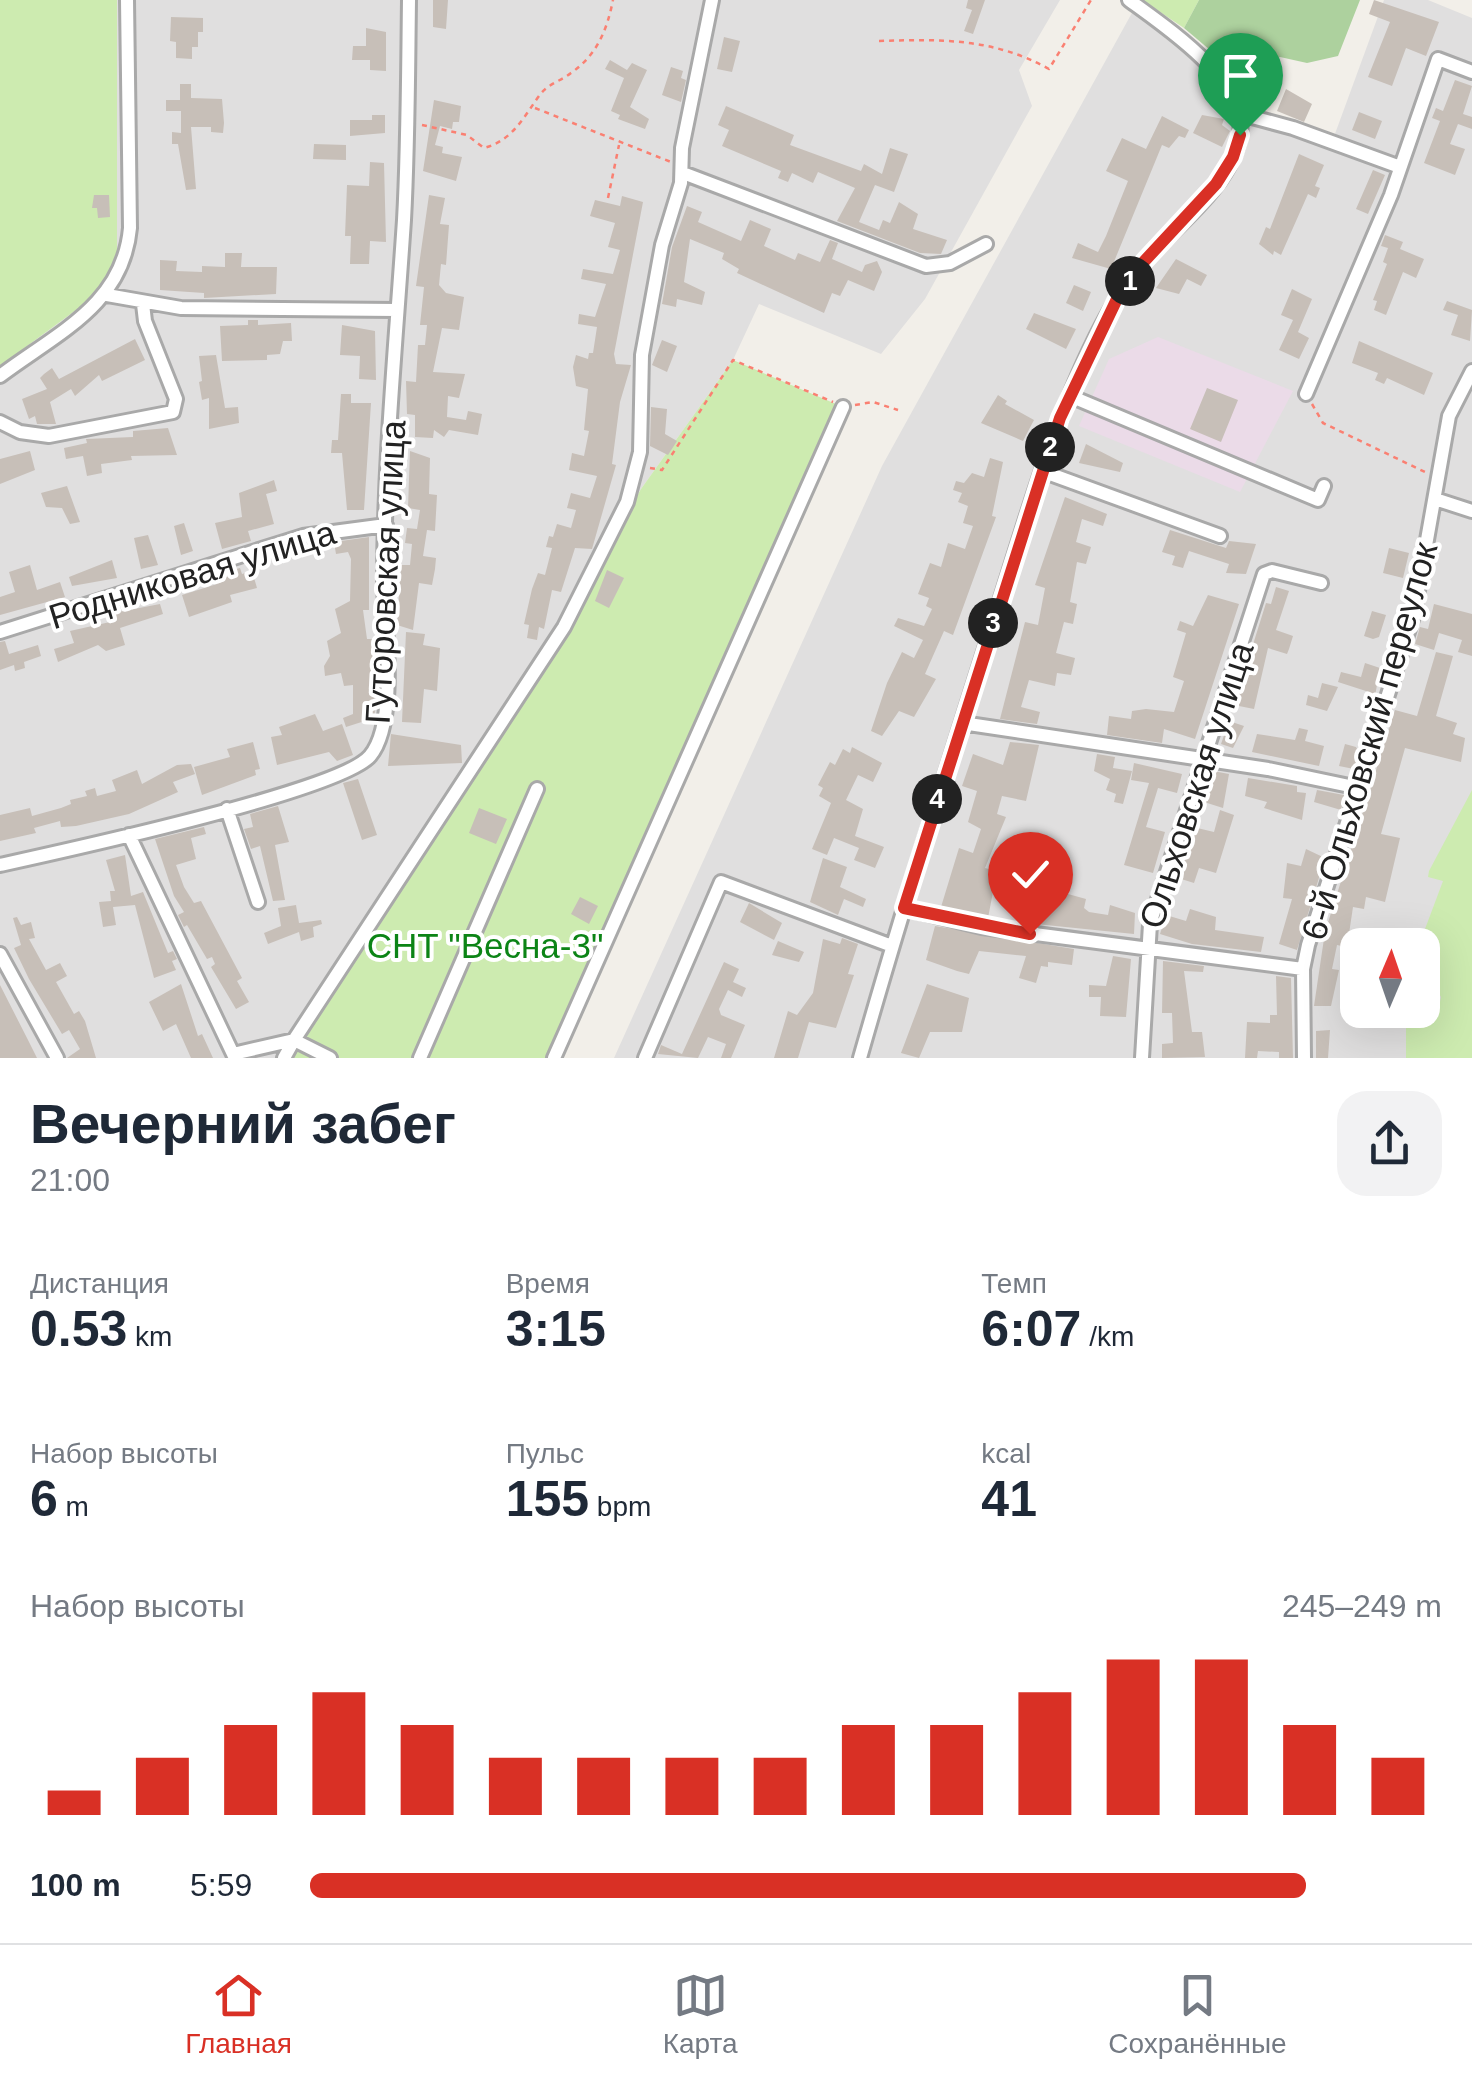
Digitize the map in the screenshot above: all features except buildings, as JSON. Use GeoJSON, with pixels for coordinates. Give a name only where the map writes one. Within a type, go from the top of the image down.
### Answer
{"type":"FeatureCollection","features":[{"type":"Feature","properties":{"kind":"street"},"geometry":{"type":"LineString","coordinates":[[0,376],[106,295],[126,262],[130,228],[126,0]]}},
{"type":"Feature","properties":{"kind":"street","name":"Гуторовская улица"},"geometry":{"type":"LineString","coordinates":[[0,866],[227,810],[345,771],[370,756],[376,746],[385,706],[386,525],[407,124],[409,0]]}},
{"type":"Feature","properties":{"kind":"street"},"geometry":{"type":"LineString","coordinates":[[284,1058],[564,627],[627,502],[638,466],[642,355],[662,245],[682,170],[712,0]]}},
{"type":"Feature","properties":{"kind":"street"},"geometry":{"type":"LineString","coordinates":[[860,1058],[1042,470],[1070,396],[1127,284],[1216,184],[1233,157],[1240,114],[1226,87],[1200,56],[1130,0]]}},
{"type":"Feature","properties":{"kind":"street"},"geometry":{"type":"LineString","coordinates":[[1306,394],[1400,167],[1438,58],[1472,72]]}},
{"type":"Feature","properties":{"kind":"street"},"geometry":{"type":"LineString","coordinates":[[1240,114],[1294,128],[1400,167]]}},
{"type":"Feature","properties":{"kind":"street"},"geometry":{"type":"LineString","coordinates":[[682,170],[926,266],[950,263],[986,244]]}},
{"type":"Feature","properties":{"kind":"street"},"geometry":{"type":"LineString","coordinates":[[106,295],[143,304],[248,311],[397,310]]}},
{"type":"Feature","properties":{"kind":"street"},"geometry":{"type":"LineString","coordinates":[[0,422],[20,432],[48,436],[173,412],[176,399],[144,322],[143,304]]}},
{"type":"Feature","properties":{"kind":"street","name":"6-й Ольховский переулок"},"geometry":{"type":"LineString","coordinates":[[1304,1058],[1303,968],[1419,594],[1450,416],[1472,371]]}},
{"type":"Feature","properties":{"kind":"street"},"geometry":{"type":"LineString","coordinates":[[1070,396],[1318,500],[1324,486]]}},
{"type":"Feature","properties":{"kind":"street"},"geometry":{"type":"LineString","coordinates":[[554,1058],[843,407]]}},
{"type":"Feature","properties":{"kind":"street"},"geometry":{"type":"LineString","coordinates":[[1042,470],[1220,536]]}},
{"type":"Feature","properties":{"kind":"street"},"geometry":{"type":"LineString","coordinates":[[1435,498],[1472,511]]}},
{"type":"Feature","properties":{"kind":"street","name":"Родниковая улица"},"geometry":{"type":"LineString","coordinates":[[0,632],[303,536],[386,525]]}},
{"type":"Feature","properties":{"kind":"street","name":"Ольховская улица"},"geometry":{"type":"LineString","coordinates":[[1142,1058],[1146,948],[1202,760],[1264,574],[1272,571],[1321,584]]}},
{"type":"Feature","properties":{"kind":"street"},"geometry":{"type":"LineString","coordinates":[[962,723],[1359,788]]}},
{"type":"Feature","properties":{"kind":"street"},"geometry":{"type":"LineString","coordinates":[[420,1058],[536,790]]}},
{"type":"Feature","properties":{"kind":"street"},"geometry":{"type":"LineString","coordinates":[[227,810],[258,902]]}},
{"type":"Feature","properties":{"kind":"street"},"geometry":{"type":"LineString","coordinates":[[130,835],[234,1056],[294,1040],[330,1058]]}},
{"type":"Feature","properties":{"kind":"street"},"geometry":{"type":"LineString","coordinates":[[646,1058],[721,882],[892,946]]}},
{"type":"Feature","properties":{"kind":"street"},"geometry":{"type":"LineString","coordinates":[[904,908],[982,927],[1303,968]]}},
{"type":"Feature","properties":{"kind":"street"},"geometry":{"type":"LineString","coordinates":[[0,954],[57,1058]]}},
{"type":"Feature","properties":{"kind":"path"},"geometry":{"type":"LineString","coordinates":[[407,124],[467,135],[489,148],[520,127],[540,95],[586,61],[600,43],[613,0]]}},
{"type":"Feature","properties":{"kind":"path"},"geometry":{"type":"LineString","coordinates":[[879,42],[970,40],[1022,54],[1048,69],[1090,0]]}},
{"type":"Feature","properties":{"kind":"path"},"geometry":{"type":"LineString","coordinates":[[533,108],[682,170]]}},
{"type":"Feature","properties":{"kind":"path"},"geometry":{"type":"LineString","coordinates":[[608,198],[619,145]]}},
{"type":"Feature","properties":{"kind":"path"},"geometry":{"type":"LineString","coordinates":[[638,466],[662,470],[732,360],[843,407],[873,402],[898,410]]}},
{"type":"Feature","properties":{"kind":"path"},"geometry":{"type":"LineString","coordinates":[[1306,394],[1324,423],[1437,478]]}},
{"type":"Feature","properties":{"kind":"shaded area"},"geometry":{"type":"Polygon","coordinates":[[[117,0],[1060,0],[1019,70],[1032,106],[925,299],[881,354],[759,304],[733,360],[641,489],[561,625],[284,1058],[0,1058],[0,366],[106,288],[117,256],[117,0]]]}},
{"type":"Feature","properties":{"kind":"shaded area"},"geometry":{"type":"Polygon","coordinates":[[[1384,0],[1428,0],[1472,18],[1472,1058],[614,1058],[882,466],[1133,11],[1262,119],[1332,142],[1384,0]]]}},
{"type":"Feature","properties":{"kind":"shaded area"},"geometry":{"type":"Polygon","coordinates":[[[1158,337],[1293,391],[1240,492],[1079,426],[1109,359],[1158,337]]]}},
{"type":"Feature","properties":{"kind":"green space"},"geometry":{"type":"Polygon","coordinates":[[[0,0],[117,0],[117,256],[106,288],[0,366],[0,0]]]}},
{"type":"Feature","properties":{"kind":"green space"},"geometry":{"type":"Polygon","coordinates":[[[1142,0],[1199,0],[1184,28],[1142,0]]]}},
{"type":"Feature","properties":{"kind":"green space"},"geometry":{"type":"Polygon","coordinates":[[[1199,0],[1360,0],[1338,56],[1307,63],[1280,57],[1258,71],[1236,72],[1184,28],[1199,0]]]}},
{"type":"Feature","properties":{"kind":"green space","name":"СНТ \"Весна-3\""},"geometry":{"type":"Polygon","coordinates":[[[733,360],[843,407],[554,1058],[284,1058],[561,625],[641,489],[733,360]]]}},
{"type":"Feature","properties":{"kind":"green space"},"geometry":{"type":"Polygon","coordinates":[[[1472,790],[1472,1058],[1406,1058],[1406,1028],[1440,1028],[1440,928],[1425,928],[1443,881],[1428,877],[1472,790]]]}},
{"type":"Feature","properties":{"kind":"route"},"geometry":{"type":"LineString","coordinates":[[1030,934],[904,908],[1060,418],[1116,301],[1138,268],[1216,184],[1233,157],[1240,135]]}}]}
